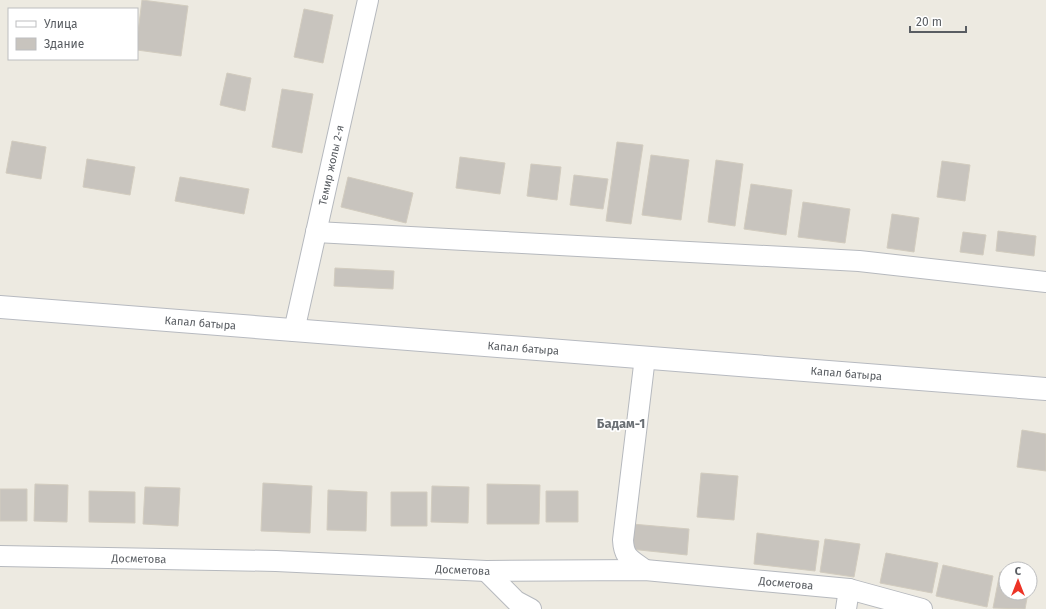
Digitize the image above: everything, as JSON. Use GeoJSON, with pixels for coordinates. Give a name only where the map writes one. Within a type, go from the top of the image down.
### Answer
{"type":"FeatureCollection","features":[{"type":"Feature","properties":{"kind":"main road","name":"Капал батыра"},"geometry":{"type":"LineString","coordinates":[[0,307],[1046,389]]}},
{"type":"Feature","properties":{"kind":"street","name":"Темир жолы 2-я"},"geometry":{"type":"LineString","coordinates":[[294,331],[368,0]]}},
{"type":"Feature","properties":{"kind":"street"},"geometry":{"type":"LineString","coordinates":[[316,232],[859,261],[1046,282]]}},
{"type":"Feature","properties":{"kind":"street"},"geometry":{"type":"LineString","coordinates":[[644,357],[623,540],[626,555],[646,570]]}},
{"type":"Feature","properties":{"kind":"street","name":"Досметова"},"geometry":{"type":"LineString","coordinates":[[0,556],[276,561],[486,571],[646,570],[849,589],[922,609]]}},
{"type":"Feature","properties":{"kind":"street"},"geometry":{"type":"LineString","coordinates":[[486,571],[516,601],[531,609]]}},
{"type":"Feature","properties":{"kind":"street"},"geometry":{"type":"LineString","coordinates":[[846,609],[849,589]]}},
{"type":"Feature","properties":{"kind":"building"},"geometry":{"type":"Polygon","coordinates":[[[142,0],[188,6],[181,56],[138,50],[138,32],[142,0]]]}},
{"type":"Feature","properties":{"kind":"building"},"geometry":{"type":"Polygon","coordinates":[[[304,9],[333,15],[323,63],[294,57],[304,9]]]}},
{"type":"Feature","properties":{"kind":"building"},"geometry":{"type":"Polygon","coordinates":[[[227,73],[251,78],[245,111],[220,105],[227,73]]]}},
{"type":"Feature","properties":{"kind":"building"},"geometry":{"type":"Polygon","coordinates":[[[282,89],[313,94],[302,153],[272,147],[282,89]]]}},
{"type":"Feature","properties":{"kind":"building"},"geometry":{"type":"Polygon","coordinates":[[[12,141],[46,147],[41,179],[6,173],[12,141]]]}},
{"type":"Feature","properties":{"kind":"building"},"geometry":{"type":"Polygon","coordinates":[[[617,142],[643,145],[631,224],[606,221],[617,142]]]}},
{"type":"Feature","properties":{"kind":"building"},"geometry":{"type":"Polygon","coordinates":[[[651,155],[689,160],[681,220],[642,215],[651,155]]]}},
{"type":"Feature","properties":{"kind":"building"},"geometry":{"type":"Polygon","coordinates":[[[460,157],[505,163],[500,194],[456,188],[460,157]]]}},
{"type":"Feature","properties":{"kind":"building"},"geometry":{"type":"Polygon","coordinates":[[[87,159],[135,167],[130,195],[83,187],[87,159]]]}},
{"type":"Feature","properties":{"kind":"building"},"geometry":{"type":"Polygon","coordinates":[[[716,160],[743,164],[735,226],[708,222],[716,160]]]}},
{"type":"Feature","properties":{"kind":"building"},"geometry":{"type":"Polygon","coordinates":[[[942,161],[970,165],[965,201],[937,197],[942,161]]]}},
{"type":"Feature","properties":{"kind":"building"},"geometry":{"type":"Polygon","coordinates":[[[531,164],[561,167],[557,200],[527,196],[531,164]]]}},
{"type":"Feature","properties":{"kind":"building"},"geometry":{"type":"Polygon","coordinates":[[[574,175],[608,179],[603,209],[570,205],[574,175]]]}},
{"type":"Feature","properties":{"kind":"building"},"geometry":{"type":"Polygon","coordinates":[[[180,177],[249,189],[244,214],[175,201],[180,177]]]}},
{"type":"Feature","properties":{"kind":"building"},"geometry":{"type":"Polygon","coordinates":[[[348,177],[413,193],[406,223],[341,207],[348,177]]]}},
{"type":"Feature","properties":{"kind":"building"},"geometry":{"type":"Polygon","coordinates":[[[751,184],[792,190],[786,235],[744,229],[751,184]]]}},
{"type":"Feature","properties":{"kind":"building"},"geometry":{"type":"Polygon","coordinates":[[[803,202],[850,209],[845,243],[798,237],[803,202]]]}},
{"type":"Feature","properties":{"kind":"building"},"geometry":{"type":"Polygon","coordinates":[[[892,214],[919,218],[914,252],[887,248],[892,214]]]}},
{"type":"Feature","properties":{"kind":"building"},"geometry":{"type":"Polygon","coordinates":[[[998,231],[1036,236],[1034,256],[996,251],[998,231]]]}},
{"type":"Feature","properties":{"kind":"building"},"geometry":{"type":"Polygon","coordinates":[[[963,232],[986,235],[983,255],[960,252],[963,232]]]}},
{"type":"Feature","properties":{"kind":"building"},"geometry":{"type":"Polygon","coordinates":[[[335,268],[394,271],[393,289],[334,286],[335,268]]]}},
{"type":"Feature","properties":{"kind":"building"},"geometry":{"type":"Polygon","coordinates":[[[1022,430],[1046,434],[1046,471],[1017,467],[1022,430]]]}},
{"type":"Feature","properties":{"kind":"building"},"geometry":{"type":"Polygon","coordinates":[[[701,473],[738,476],[734,520],[697,517],[701,473]]]}},
{"type":"Feature","properties":{"kind":"building"},"geometry":{"type":"Polygon","coordinates":[[[263,483],[312,486],[310,533],[261,531],[263,483]]]}},
{"type":"Feature","properties":{"kind":"building"},"geometry":{"type":"Polygon","coordinates":[[[35,484],[68,485],[67,522],[34,521],[35,484]]]}},
{"type":"Feature","properties":{"kind":"building"},"geometry":{"type":"Polygon","coordinates":[[[487,484],[540,485],[539,524],[487,524],[487,484]]]}},
{"type":"Feature","properties":{"kind":"building"},"geometry":{"type":"Polygon","coordinates":[[[432,486],[469,487],[468,523],[431,522],[432,486]]]}},
{"type":"Feature","properties":{"kind":"building"},"geometry":{"type":"Polygon","coordinates":[[[145,487],[180,488],[178,526],[143,524],[145,487]]]}},
{"type":"Feature","properties":{"kind":"building"},"geometry":{"type":"Polygon","coordinates":[[[0,489],[27,489],[27,521],[0,521],[0,489]]]}},
{"type":"Feature","properties":{"kind":"building"},"geometry":{"type":"Polygon","coordinates":[[[328,490],[367,492],[366,531],[327,530],[328,490]]]}},
{"type":"Feature","properties":{"kind":"building"},"geometry":{"type":"Polygon","coordinates":[[[89,491],[135,492],[135,523],[89,522],[89,491]]]}},
{"type":"Feature","properties":{"kind":"building"},"geometry":{"type":"Polygon","coordinates":[[[546,491],[578,491],[578,522],[546,522],[546,491]]]}},
{"type":"Feature","properties":{"kind":"building"},"geometry":{"type":"Polygon","coordinates":[[[391,492],[427,492],[427,526],[391,526],[391,492]]]}},
{"type":"Feature","properties":{"kind":"building"},"geometry":{"type":"Polygon","coordinates":[[[632,524],[689,529],[687,555],[630,549],[632,524]]]}},
{"type":"Feature","properties":{"kind":"building"},"geometry":{"type":"Polygon","coordinates":[[[757,533],[819,541],[815,571],[754,564],[757,533]]]}},
{"type":"Feature","properties":{"kind":"building"},"geometry":{"type":"Polygon","coordinates":[[[825,539],[860,544],[854,577],[820,572],[825,539]]]}},
{"type":"Feature","properties":{"kind":"building"},"geometry":{"type":"Polygon","coordinates":[[[886,553],[938,563],[932,593],[880,583],[886,553]]]}},
{"type":"Feature","properties":{"kind":"building"},"geometry":{"type":"Polygon","coordinates":[[[943,565],[993,576],[987,607],[936,596],[943,565]]]}},
{"type":"Feature","properties":{"kind":"building"},"geometry":{"type":"Polygon","coordinates":[[[998,582],[998,601],[1026,601],[1025,609],[993,608],[998,582]]]}},
{"type":"Feature","properties":{"kind":"district","name":"Бадам-1"},"geometry":{"type":"Point","coordinates":[621,423]}}]}
